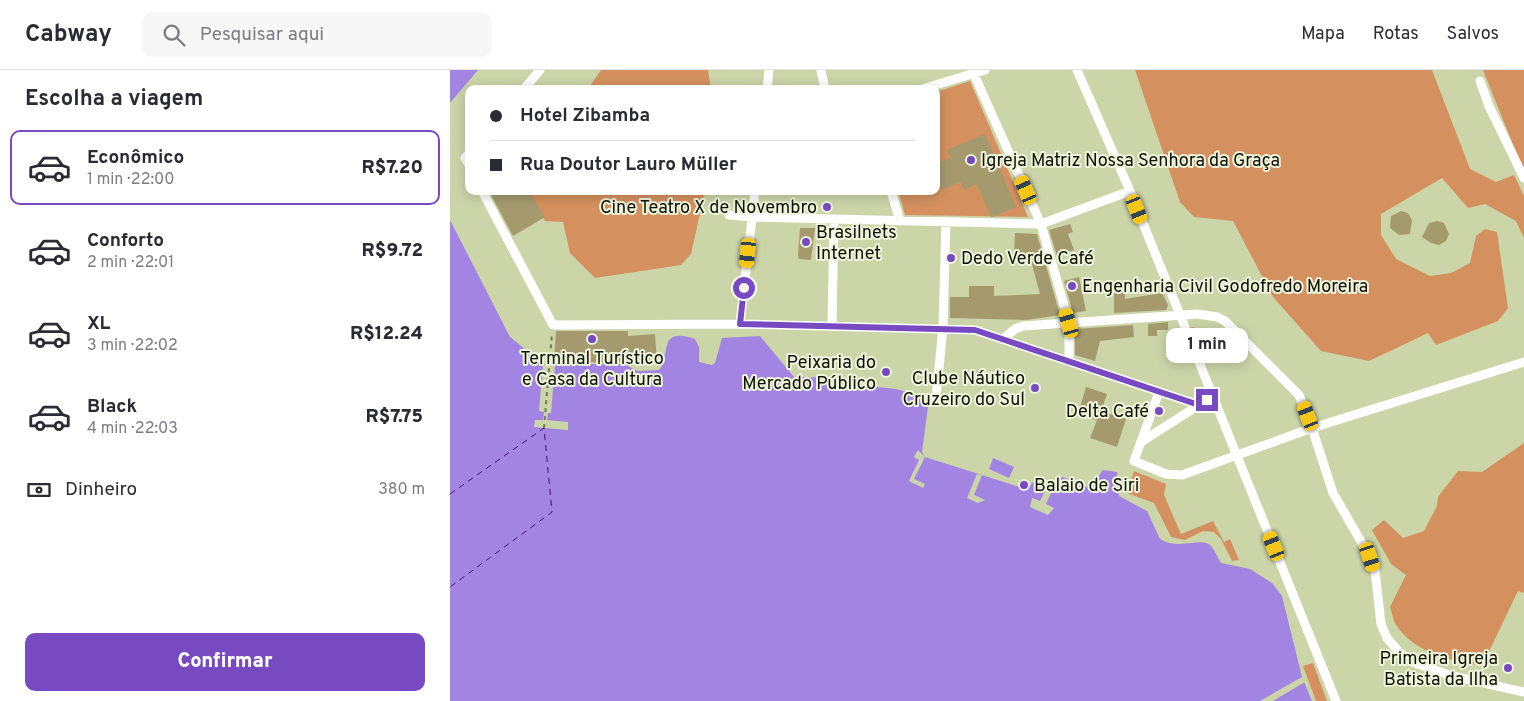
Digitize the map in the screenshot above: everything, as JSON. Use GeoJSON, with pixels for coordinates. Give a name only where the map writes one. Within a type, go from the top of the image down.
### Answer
{"type":"FeatureCollection","features":[{"type":"Feature","properties":{"kind":"street"},"geometry":{"type":"LineString","coordinates":[[527,85],[540,70]]}},
{"type":"Feature","properties":{"kind":"street"},"geometry":{"type":"LineString","coordinates":[[767,85],[769,70]]}},
{"type":"Feature","properties":{"kind":"street"},"geometry":{"type":"LineString","coordinates":[[821,70],[824,85]]}},
{"type":"Feature","properties":{"kind":"street"},"geometry":{"type":"LineString","coordinates":[[933,85],[972,71],[985,70]]}},
{"type":"Feature","properties":{"kind":"street"},"geometry":{"type":"LineString","coordinates":[[1078,70],[1130,192],[1336,701]]}},
{"type":"Feature","properties":{"kind":"street"},"geometry":{"type":"LineString","coordinates":[[972,71],[1041,224],[1069,323],[1069,361]]}},
{"type":"Feature","properties":{"kind":"street"},"geometry":{"type":"LineString","coordinates":[[1480,81],[1489,106],[1524,178]]}},
{"type":"Feature","properties":{"kind":"street"},"geometry":{"type":"LineString","coordinates":[[729,214],[752,217],[1041,224],[1130,192]]}},
{"type":"Feature","properties":{"kind":"street"},"geometry":{"type":"LineString","coordinates":[[484,195],[553,325],[832,325],[943,327],[975,330],[1004,338],[1199,405]]}},
{"type":"Feature","properties":{"kind":"street"},"geometry":{"type":"LineString","coordinates":[[740,324],[755,195]]}},
{"type":"Feature","properties":{"kind":"street"},"geometry":{"type":"LineString","coordinates":[[892,195],[900,221]]}},
{"type":"Feature","properties":{"kind":"street"},"geometry":{"type":"LineString","coordinates":[[832,325],[834,219]]}},
{"type":"Feature","properties":{"kind":"street"},"geometry":{"type":"LineString","coordinates":[[936,398],[943,327],[946,222]]}},
{"type":"Feature","properties":{"kind":"street"},"geometry":{"type":"LineString","coordinates":[[1004,338],[1015,329],[1023,326],[1180,315],[1207,315],[1225,321],[1294,389],[1303,403],[1333,493],[1370,557],[1374,570],[1380,624],[1387,638],[1400,653],[1414,663],[1449,675],[1524,692]]}},
{"type":"Feature","properties":{"kind":"street"},"geometry":{"type":"LineString","coordinates":[[1159,392],[1134,461],[1174,476],[1312,428],[1524,362]]}},
{"type":"Feature","properties":{"kind":"street"},"geometry":{"type":"LineString","coordinates":[[1140,443],[1213,396]]}},
{"type":"Feature","properties":{"kind":"path"},"geometry":{"type":"LineString","coordinates":[[544,428],[553,325]]}},
{"type":"Feature","properties":{"kind":"shaded area"},"geometry":{"type":"Polygon","coordinates":[[[450,70],[478,70],[465,85],[450,103],[450,70]]]}},
{"type":"Feature","properties":{"kind":"shaded area"},"geometry":{"type":"Polygon","coordinates":[[[601,70],[708,70],[710,85],[591,85],[601,70]]]}},
{"type":"Feature","properties":{"kind":"shaded area"},"geometry":{"type":"Polygon","coordinates":[[[1135,70],[1432,70],[1470,169],[1496,182],[1514,175],[1524,196],[1524,238],[1516,221],[1485,204],[1468,208],[1442,178],[1381,214],[1381,235],[1396,259],[1430,276],[1451,273],[1470,263],[1476,236],[1485,229],[1497,232],[1508,308],[1498,321],[1436,345],[1428,333],[1369,361],[1321,351],[1273,297],[1233,221],[1194,217],[1180,202],[1135,70]]]}},
{"type":"Feature","properties":{"kind":"shaded area"},"geometry":{"type":"Polygon","coordinates":[[[1483,70],[1524,70],[1524,172],[1483,70]]]}},
{"type":"Feature","properties":{"kind":"shaded area"},"geometry":{"type":"Polygon","coordinates":[[[970,81],[1028,217],[905,215],[899,195],[940,195],[940,91],[970,81]]]}},
{"type":"Feature","properties":{"kind":"shaded area"},"geometry":{"type":"Polygon","coordinates":[[[530,195],[704,195],[691,254],[681,265],[595,278],[570,253],[563,222],[545,221],[530,195]]]}},
{"type":"Feature","properties":{"kind":"shaded area"},"geometry":{"type":"Polygon","coordinates":[[[450,220],[510,337],[543,364],[625,364],[637,371],[659,370],[663,364],[667,344],[670,339],[675,336],[683,336],[695,339],[699,347],[699,362],[712,365],[715,363],[722,338],[760,336],[794,377],[847,378],[863,386],[891,388],[906,392],[921,400],[928,407],[922,452],[925,457],[1023,488],[1028,488],[1033,482],[1052,491],[1062,477],[1090,488],[1103,470],[1117,472],[1119,496],[1147,511],[1160,539],[1175,544],[1207,543],[1211,546],[1221,563],[1250,569],[1272,583],[1282,596],[1302,677],[1312,701],[450,701],[450,220]]]}},
{"type":"Feature","properties":{"kind":"shaded area"},"geometry":{"type":"Polygon","coordinates":[[[1190,327],[1217,331],[1226,337],[1198,349],[1190,327]]]}},
{"type":"Feature","properties":{"kind":"shaded area"},"geometry":{"type":"Polygon","coordinates":[[[1524,443],[1524,593],[1518,591],[1482,666],[1447,658],[1423,649],[1404,635],[1395,623],[1390,607],[1406,575],[1391,564],[1372,530],[1384,520],[1403,538],[1424,531],[1437,506],[1438,497],[1458,471],[1482,472],[1524,443]]]}},
{"type":"Feature","properties":{"kind":"shaded area"},"geometry":{"type":"Polygon","coordinates":[[[993,458],[1014,467],[1009,478],[989,469],[993,458]]]}},
{"type":"Feature","properties":{"kind":"shaded area"},"geometry":{"type":"Polygon","coordinates":[[[1134,471],[1166,484],[1164,495],[1181,534],[1213,521],[1224,542],[1230,539],[1239,560],[1232,561],[1221,539],[1214,532],[1203,531],[1185,540],[1171,537],[1154,503],[1127,493],[1134,471]]]}},
{"type":"Feature","properties":{"kind":"shaded area"},"geometry":{"type":"Polygon","coordinates":[[[1313,663],[1327,701],[1316,701],[1303,666],[1313,663]]]}},
{"type":"Feature","properties":{"kind":"pier"},"geometry":{"type":"Polygon","coordinates":[[[543,364],[555,365],[551,413],[548,413],[547,420],[568,422],[568,430],[534,427],[535,420],[543,420],[544,412],[539,411],[543,364]]]}},
{"type":"Feature","properties":{"kind":"pier"},"geometry":{"type":"Polygon","coordinates":[[[918,450],[925,457],[914,479],[925,484],[923,488],[909,481],[919,460],[914,457],[918,450]]]}},
{"type":"Feature","properties":{"kind":"pier"},"geometry":{"type":"Polygon","coordinates":[[[977,474],[982,475],[974,495],[985,500],[978,503],[967,498],[977,474]]]}},
{"type":"Feature","properties":{"kind":"pier"},"geometry":{"type":"Polygon","coordinates":[[[1046,489],[1052,491],[1046,504],[1054,508],[1048,515],[1030,507],[1032,498],[1040,501],[1046,489]]]}},
{"type":"Feature","properties":{"kind":"pier"},"geometry":{"type":"Polygon","coordinates":[[[1302,677],[1305,682],[1273,701],[1260,701],[1302,677]]]}},
{"type":"Feature","properties":{"kind":"building","name":"Igreja Matriz Nossa Senhora da Graça"},"geometry":{"type":"Polygon","coordinates":[[[985,134],[1016,207],[991,217],[977,184],[964,190],[961,182],[942,190],[940,186],[940,162],[951,158],[947,150],[985,134]]]}},
{"type":"Feature","properties":{"kind":"building"},"geometry":{"type":"Polygon","coordinates":[[[491,195],[531,195],[545,217],[513,236],[491,195]]]}},
{"type":"Feature","properties":{"kind":"building"},"geometry":{"type":"Polygon","coordinates":[[[1401,211],[1408,213],[1412,220],[1410,234],[1399,235],[1390,228],[1391,216],[1401,211]]]}},
{"type":"Feature","properties":{"kind":"building"},"geometry":{"type":"Polygon","coordinates":[[[1437,221],[1444,223],[1449,234],[1446,241],[1439,245],[1431,243],[1422,237],[1429,223],[1437,221]]]}},
{"type":"Feature","properties":{"kind":"building"},"geometry":{"type":"Polygon","coordinates":[[[1070,224],[1073,232],[1068,234],[1074,250],[1057,256],[1049,230],[1070,224]]]}},
{"type":"Feature","properties":{"kind":"building","name":"Brasilnets Internet"},"geometry":{"type":"Polygon","coordinates":[[[800,228],[815,228],[811,260],[799,259],[800,228]]]}},
{"type":"Feature","properties":{"kind":"building"},"geometry":{"type":"Polygon","coordinates":[[[1015,233],[1037,234],[1060,315],[1026,320],[950,318],[950,297],[969,297],[969,286],[994,286],[994,296],[1040,294],[1030,257],[1014,256],[1015,233]]]}},
{"type":"Feature","properties":{"kind":"building"},"geometry":{"type":"Polygon","coordinates":[[[1079,277],[1086,311],[1073,313],[1064,281],[1079,277]]]}},
{"type":"Feature","properties":{"kind":"building"},"geometry":{"type":"Polygon","coordinates":[[[1125,287],[1125,299],[1162,293],[1168,305],[1166,310],[1114,313],[1114,288],[1125,287]]]}},
{"type":"Feature","properties":{"kind":"building"},"geometry":{"type":"Polygon","coordinates":[[[1168,322],[1168,330],[1157,330],[1157,336],[1148,336],[1148,324],[1168,322]]]}},
{"type":"Feature","properties":{"kind":"building"},"geometry":{"type":"Polygon","coordinates":[[[1133,325],[1134,337],[1100,341],[1095,361],[1075,355],[1075,329],[1133,325]]]}},
{"type":"Feature","properties":{"kind":"building","name":"Terminal Turístico e Casa da Cultura"},"geometry":{"type":"Polygon","coordinates":[[[556,331],[628,331],[628,336],[655,334],[657,361],[554,363],[556,331]]]}},
{"type":"Feature","properties":{"kind":"building"},"geometry":{"type":"Polygon","coordinates":[[[1086,387],[1107,394],[1101,411],[1126,419],[1117,447],[1090,438],[1097,420],[1078,414],[1086,387]]]}},
{"type":"Feature","properties":{"kind":"ferry route"},"geometry":{"type":"LineString","coordinates":[[450,494],[544,428],[552,512],[450,587]]}},
{"type":"Feature","properties":{"kind":"place","name":"Igreja Matriz Nossa Senhora da Graça"},"geometry":{"type":"Point","coordinates":[971,160]}},
{"type":"Feature","properties":{"kind":"place","name":"Cine Teatro X de Novembro"},"geometry":{"type":"Point","coordinates":[827,207]}},
{"type":"Feature","properties":{"kind":"place","name":"Brasilnets Internet"},"geometry":{"type":"Point","coordinates":[806,242]}},
{"type":"Feature","properties":{"kind":"place","name":"Dedo Verde Café"},"geometry":{"type":"Point","coordinates":[951,258]}},
{"type":"Feature","properties":{"kind":"place","name":"Engenharia Civil Godofredo Moreira"},"geometry":{"type":"Point","coordinates":[1072,286]}},
{"type":"Feature","properties":{"kind":"place","name":"Terminal Turístico e Casa da Cultura"},"geometry":{"type":"Point","coordinates":[592,339]}},
{"type":"Feature","properties":{"kind":"place","name":"Peixaria do Mercado Público"},"geometry":{"type":"Point","coordinates":[886,372]}},
{"type":"Feature","properties":{"kind":"place","name":"Clube Náutico Cruzeiro do Sul"},"geometry":{"type":"Point","coordinates":[1035,388]}},
{"type":"Feature","properties":{"kind":"place","name":"Delta Café"},"geometry":{"type":"Point","coordinates":[1159,411]}},
{"type":"Feature","properties":{"kind":"place","name":"Balaio de Siri"},"geometry":{"type":"Point","coordinates":[1024,485]}},
{"type":"Feature","properties":{"kind":"place","name":"Primeira Igreja Batista da Ilha"},"geometry":{"type":"Point","coordinates":[1508,668]}},
{"type":"Feature","properties":{"kind":"route"},"geometry":{"type":"LineString","coordinates":[[744,288],[740,324],[943,327],[975,330],[1004,338],[1199,405],[1207,400]]}}]}
